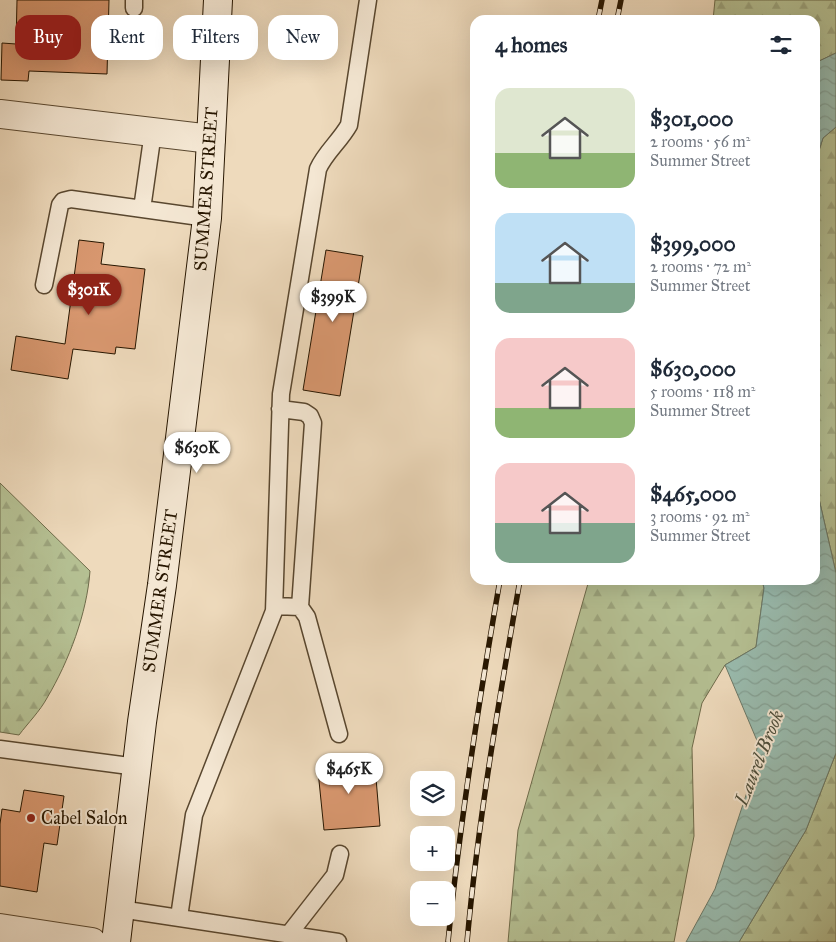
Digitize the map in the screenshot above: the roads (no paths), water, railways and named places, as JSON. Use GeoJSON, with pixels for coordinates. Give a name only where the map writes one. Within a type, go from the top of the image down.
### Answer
{"type":"FeatureCollection","features":[{"type":"Feature","properties":{"kind":"main road","name":"SUMMER STREET"},"geometry":{"type":"LineString","coordinates":[[116,942],[207,218],[218,0]]}},
{"type":"Feature","properties":{"kind":"main road"},"geometry":{"type":"LineString","coordinates":[[0,114],[211,139]]}},
{"type":"Feature","properties":{"kind":"main road"},"geometry":{"type":"LineString","coordinates":[[0,928],[92,942]]}},
{"type":"Feature","properties":{"kind":"lane"},"geometry":{"type":"LineString","coordinates":[[179,917],[194,815],[275,606],[281,394],[318,169],[322,160],[344,134],[349,125],[368,0]]}},
{"type":"Feature","properties":{"kind":"lane"},"geometry":{"type":"LineString","coordinates":[[142,209],[153,132]]}},
{"type":"Feature","properties":{"kind":"lane"},"geometry":{"type":"LineString","coordinates":[[44,285],[60,205],[63,201],[71,199],[207,218]]}},
{"type":"Feature","properties":{"kind":"lane"},"geometry":{"type":"LineString","coordinates":[[280,409],[304,412],[310,416],[313,423],[300,607],[307,617],[339,734]]}},
{"type":"Feature","properties":{"kind":"lane"},"geometry":{"type":"LineString","coordinates":[[275,606],[300,607]]}},
{"type":"Feature","properties":{"kind":"lane"},"geometry":{"type":"LineString","coordinates":[[0,750],[137,767]]}},
{"type":"Feature","properties":{"kind":"lane"},"geometry":{"type":"LineString","coordinates":[[290,934],[335,875],[340,854]]}},
{"type":"Feature","properties":{"kind":"lane"},"geometry":{"type":"LineString","coordinates":[[120,909],[338,942]]}},
{"type":"Feature","properties":{"kind":"water"},"geometry":{"type":"Polygon","coordinates":[[[836,53],[836,127],[823,138],[820,147],[820,61],[836,53]]]}},
{"type":"Feature","properties":{"kind":"water","name":"Laurel Brook"},"geometry":{"type":"Polygon","coordinates":[[[820,503],[836,573],[836,753],[806,830],[739,942],[686,942],[715,889],[751,780],[758,743],[725,665],[756,647],[763,585],[820,585],[820,503]]]}},
{"type":"Feature","properties":{"kind":"railway"},"geometry":{"type":"LineString","coordinates":[[599,15],[602,0]]}},
{"type":"Feature","properties":{"kind":"railway"},"geometry":{"type":"LineString","coordinates":[[618,15],[621,0]]}},
{"type":"Feature","properties":{"kind":"railway"},"geometry":{"type":"LineString","coordinates":[[448,942],[458,851],[499,585]]}},
{"type":"Feature","properties":{"kind":"railway"},"geometry":{"type":"LineString","coordinates":[[467,942],[483,806],[519,585]]}},
{"type":"Feature","properties":{"kind":"place","name":"Cabel Salon"},"geometry":{"type":"Point","coordinates":[31,818]}}]}
